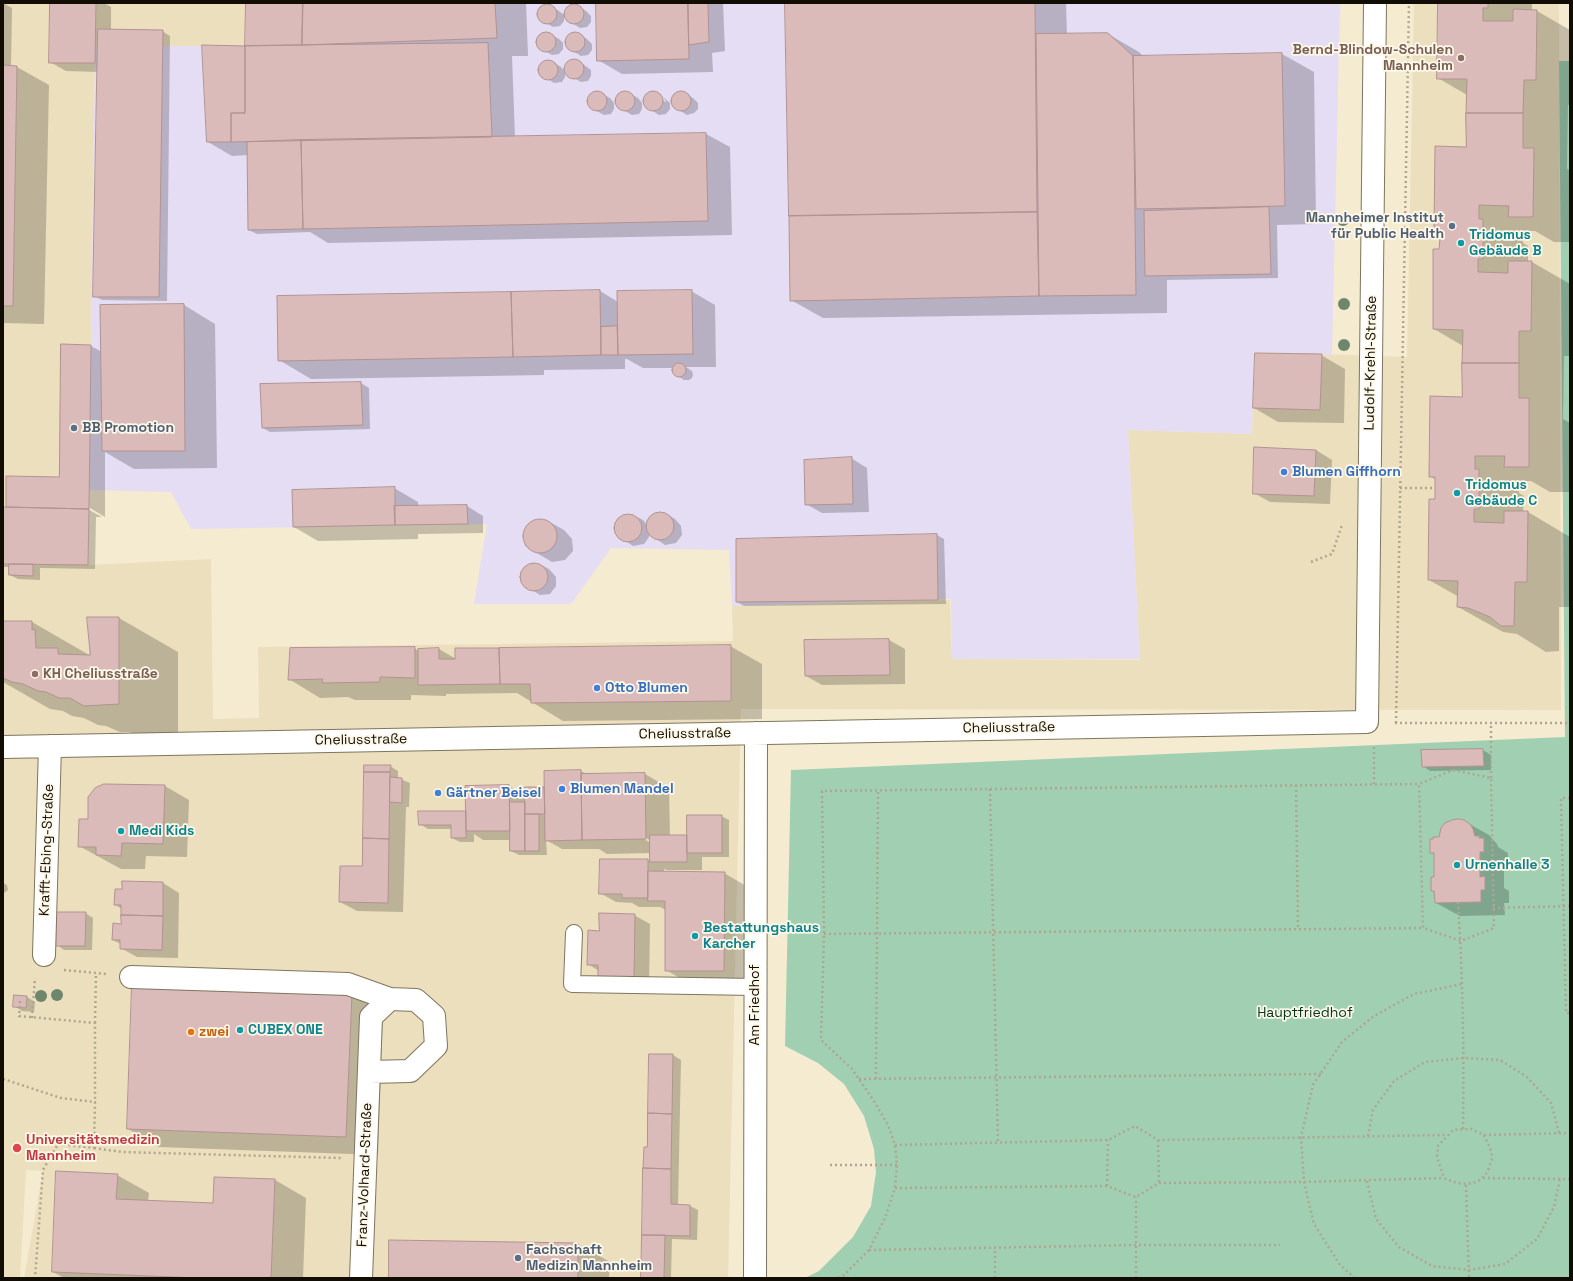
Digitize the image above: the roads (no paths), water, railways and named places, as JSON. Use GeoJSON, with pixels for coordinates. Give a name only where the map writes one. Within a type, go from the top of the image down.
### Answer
{"type":"FeatureCollection","features":[{"type":"Feature","properties":{"kind":"street","name":"Ludolf-Krehl-Straße"},"geometry":{"type":"LineString","coordinates":[[1367,722],[1375,3]]}},
{"type":"Feature","properties":{"kind":"street","name":"Cheliusstraße"},"geometry":{"type":"LineString","coordinates":[[3,747],[1367,722]]}},
{"type":"Feature","properties":{"kind":"street","name":"Am Friedhof"},"geometry":{"type":"LineString","coordinates":[[755,1278],[756,733]]}},
{"type":"Feature","properties":{"kind":"street","name":"Krafft-Ebing-Straße"},"geometry":{"type":"LineString","coordinates":[[44,961],[50,746]]}},
{"type":"Feature","properties":{"kind":"street"},"geometry":{"type":"LineString","coordinates":[[131,977],[348,984],[390,998],[416,1000],[434,1016],[436,1046],[410,1071],[369,1072]]}},
{"type":"Feature","properties":{"kind":"street","name":"Franz-Volhard-Straße"},"geometry":{"type":"LineString","coordinates":[[361,1278],[371,1017],[390,998]]}},
{"type":"Feature","properties":{"kind":"lane"},"geometry":{"type":"LineString","coordinates":[[574,933],[572,984],[755,987]]}},
{"type":"Feature","properties":{"kind":"place","name":"Bernd-Blindow-Schulen Mannheim"},"geometry":{"type":"Point","coordinates":[1461,58]}},
{"type":"Feature","properties":{"kind":"place","name":"Mannheimer Institut für Public Health"},"geometry":{"type":"Point","coordinates":[1452,226]}},
{"type":"Feature","properties":{"kind":"place","name":"Tridomus Gebäude B"},"geometry":{"type":"Point","coordinates":[1461,243]}},
{"type":"Feature","properties":{"kind":"place","name":"BB Promotion"},"geometry":{"type":"Point","coordinates":[74,428]}},
{"type":"Feature","properties":{"kind":"place","name":"Blumen Giffhorn"},"geometry":{"type":"Point","coordinates":[1284,472]}},
{"type":"Feature","properties":{"kind":"place","name":"Tridomus Gebäude C"},"geometry":{"type":"Point","coordinates":[1457,493]}},
{"type":"Feature","properties":{"kind":"place","name":"KH Cheliusstraße"},"geometry":{"type":"Point","coordinates":[35,674]}},
{"type":"Feature","properties":{"kind":"place","name":"Otto Blumen"},"geometry":{"type":"Point","coordinates":[597,688]}},
{"type":"Feature","properties":{"kind":"place","name":"Blumen Mandel"},"geometry":{"type":"Point","coordinates":[562,789]}},
{"type":"Feature","properties":{"kind":"place","name":"Gärtner Beisel"},"geometry":{"type":"Point","coordinates":[438,793]}},
{"type":"Feature","properties":{"kind":"place","name":"Medi Kids"},"geometry":{"type":"Point","coordinates":[121,831]}},
{"type":"Feature","properties":{"kind":"place","name":"Urnenhalle 3"},"geometry":{"type":"Point","coordinates":[1457,865]}},
{"type":"Feature","properties":{"kind":"place","name":"Bestattungshaus Karcher"},"geometry":{"type":"Point","coordinates":[695,936]}},
{"type":"Feature","properties":{"kind":"place","name":"CUBEX ONE"},"geometry":{"type":"Point","coordinates":[240,1030]}},
{"type":"Feature","properties":{"kind":"place","name":"zwei"},"geometry":{"type":"Point","coordinates":[191,1032]}},
{"type":"Feature","properties":{"kind":"place","name":"Universitätsmedizin Mannheim"},"geometry":{"type":"Point","coordinates":[17,1148]}},
{"type":"Feature","properties":{"kind":"place","name":"Fachschaft Medizin Mannheim"},"geometry":{"type":"Point","coordinates":[518,1258]}},
{"type":"Feature","properties":{"kind":"park label","name":"Hauptfriedhof"},"geometry":{"type":"Point","coordinates":[1305,1013]}}]}
